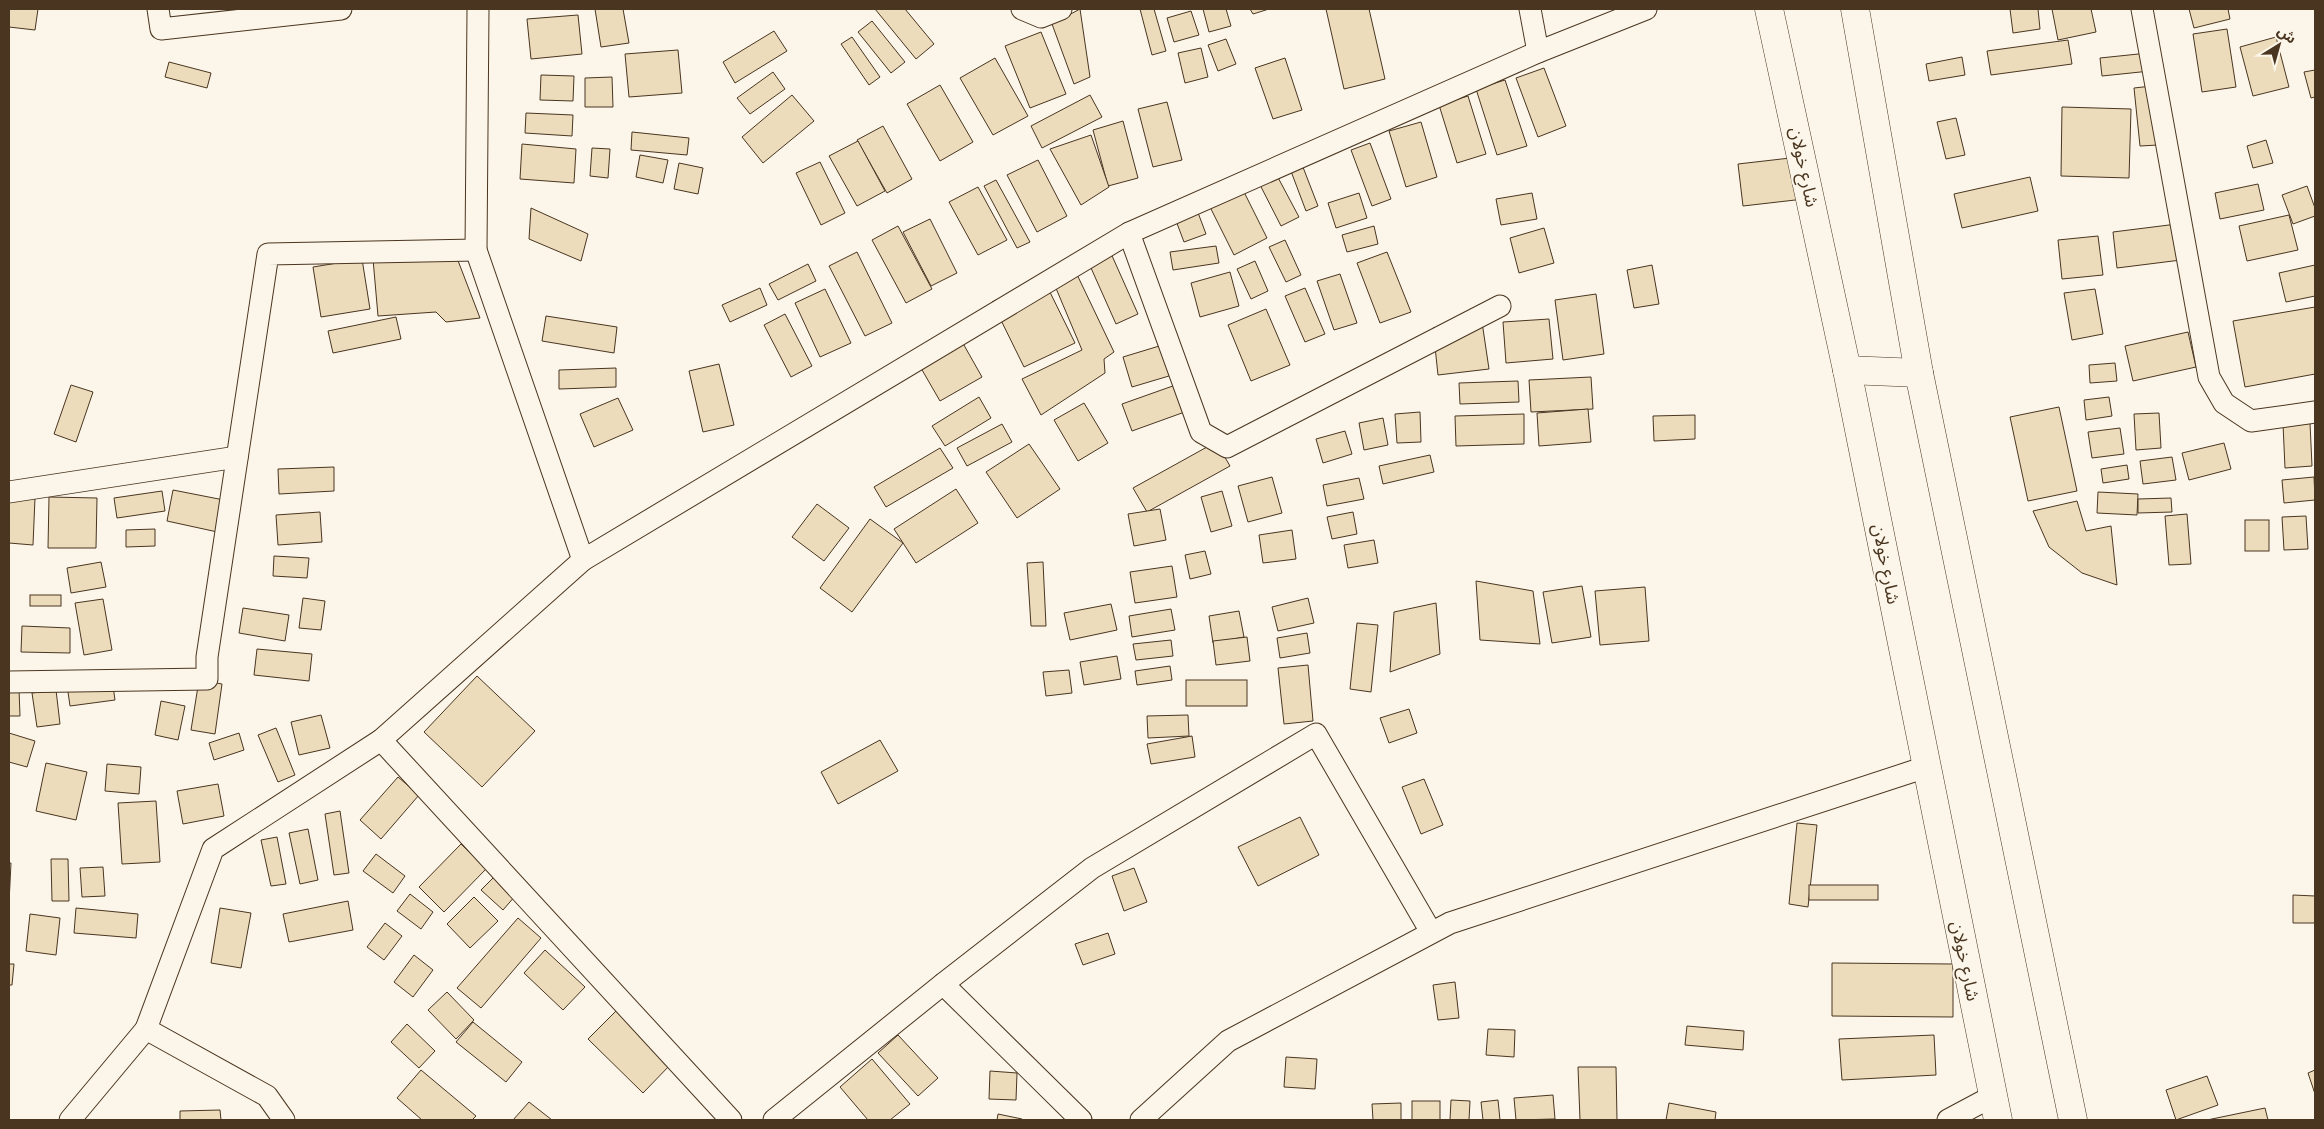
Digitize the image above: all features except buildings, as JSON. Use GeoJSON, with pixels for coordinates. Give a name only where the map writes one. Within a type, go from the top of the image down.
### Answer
{"type":"FeatureCollection","features":[{"type":"Feature","properties":{"kind":"main road","name":"شارع خولان"},"geometry":{"type":"LineString","coordinates":[[1769,9],[1847,370],[1995,1108]]}},
{"type":"Feature","properties":{"kind":"main road"},"geometry":{"type":"LineString","coordinates":[[1855,9],[1918,373],[2074,1120]]}},
{"type":"Feature","properties":{"kind":"main road"},"geometry":{"type":"LineString","coordinates":[[1847,370],[1918,373]]}},
{"type":"Feature","properties":{"kind":"street"},"geometry":{"type":"LineString","coordinates":[[158,9],[161,29],[341,9]]}},
{"type":"Feature","properties":{"kind":"street"},"geometry":{"type":"LineString","coordinates":[[478,9],[476,250],[583,560]]}},
{"type":"Feature","properties":{"kind":"street"},"geometry":{"type":"LineString","coordinates":[[1022,9],[1041,17],[1061,9]]}},
{"type":"Feature","properties":{"kind":"street"},"geometry":{"type":"LineString","coordinates":[[1530,9],[1538,52]]}},
{"type":"Feature","properties":{"kind":"street"},"geometry":{"type":"LineString","coordinates":[[70,1120],[146,1029],[213,849],[381,740],[583,560],[1129,233],[1538,52],[1646,9]]}},
{"type":"Feature","properties":{"kind":"street"},"geometry":{"type":"LineString","coordinates":[[2142,9],[2209,376],[2224,403],[2251,420],[2315,412]]}},
{"type":"Feature","properties":{"kind":"street"},"geometry":{"type":"LineString","coordinates":[[1129,233],[1201,432],[1227,447],[1500,306]]}},
{"type":"Feature","properties":{"kind":"street"},"geometry":{"type":"LineString","coordinates":[[9,682],[206,679],[268,254],[476,250]]}},
{"type":"Feature","properties":{"kind":"street"},"geometry":{"type":"LineString","coordinates":[[9,492],[237,457]]}},
{"type":"Feature","properties":{"kind":"street"},"geometry":{"type":"LineString","coordinates":[[774,1120],[943,984],[1092,868],[1316,734],[1431,932]]}},
{"type":"Feature","properties":{"kind":"street"},"geometry":{"type":"LineString","coordinates":[[381,740],[731,1120]]}},
{"type":"Feature","properties":{"kind":"street"},"geometry":{"type":"LineString","coordinates":[[1141,1120],[1228,1041],[1431,932],[1459,920],[1926,767]]}},
{"type":"Feature","properties":{"kind":"street"},"geometry":{"type":"LineString","coordinates":[[943,984],[1081,1120]]}},
{"type":"Feature","properties":{"kind":"street"},"geometry":{"type":"LineString","coordinates":[[146,1029],[267,1096],[284,1120]]}},
{"type":"Feature","properties":{"kind":"street"},"geometry":{"type":"LineString","coordinates":[[1948,1120],[1995,1108]]}}]}
